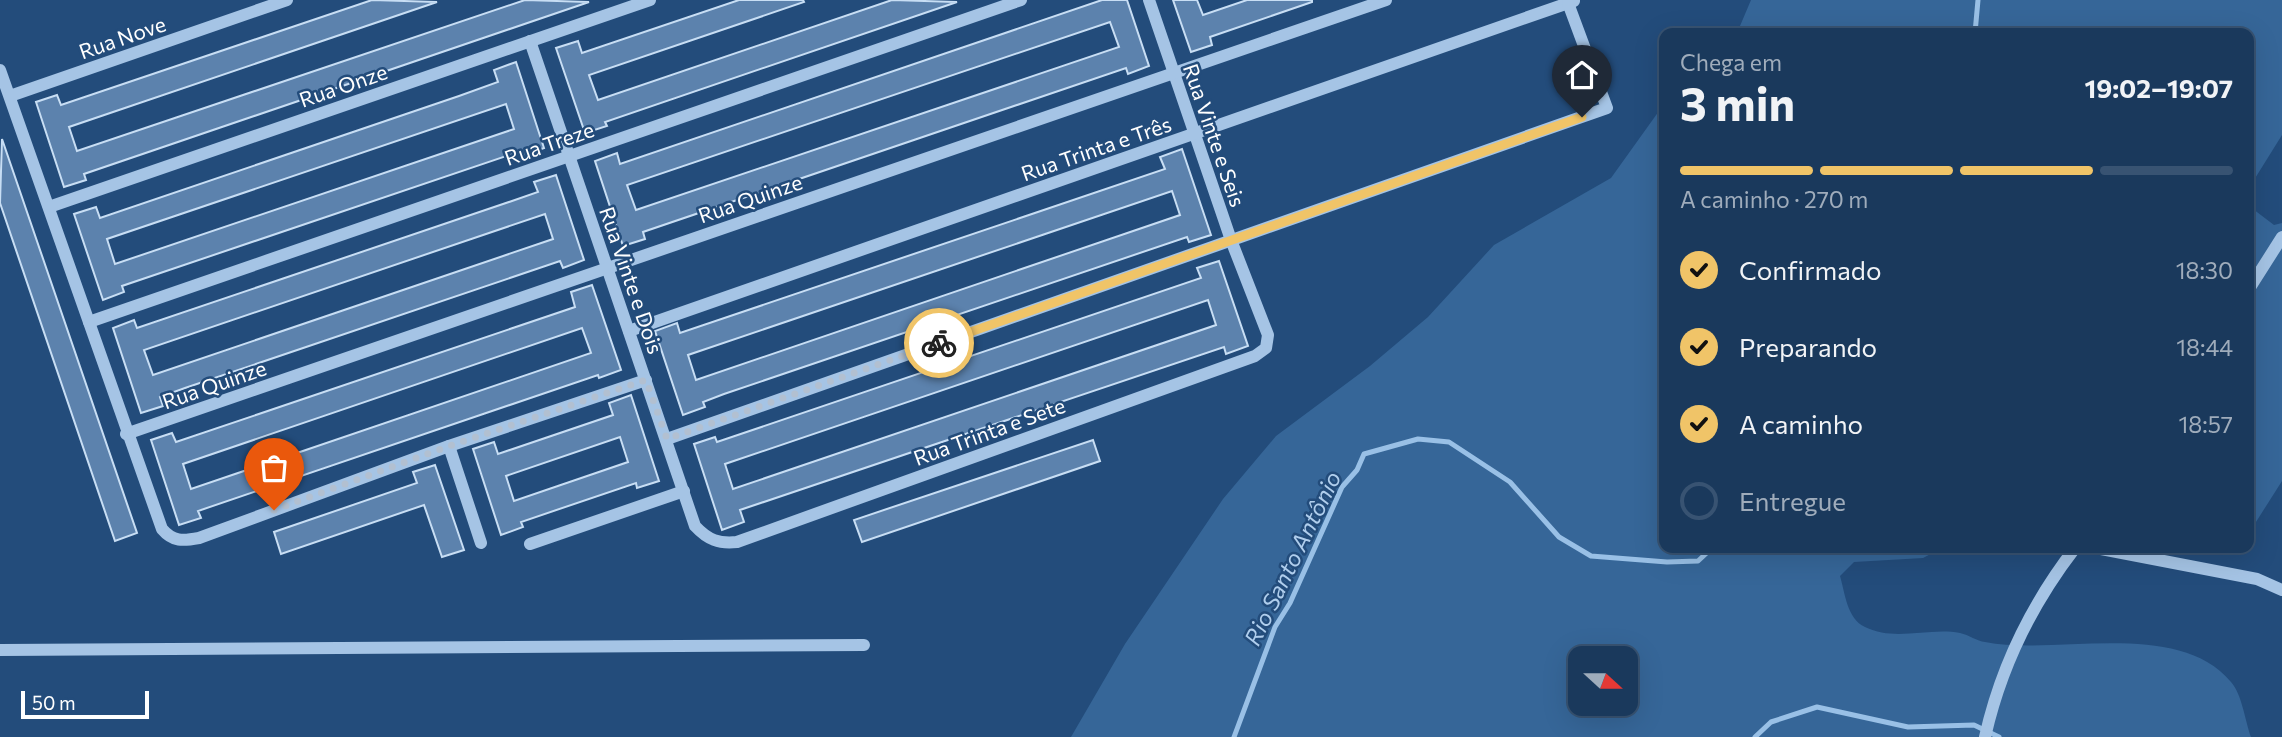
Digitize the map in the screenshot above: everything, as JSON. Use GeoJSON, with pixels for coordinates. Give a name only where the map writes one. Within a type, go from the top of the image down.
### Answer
{"type":"FeatureCollection","features":[{"type":"Feature","properties":{"kind":"street","name":"Rua Nove"},"geometry":{"type":"LineString","coordinates":[[10,96],[287,0]]}},
{"type":"Feature","properties":{"kind":"street","name":"Rua Onze"},"geometry":{"type":"LineString","coordinates":[[49,207],[530,41],[615,6],[650,0]]}},
{"type":"Feature","properties":{"kind":"street","name":"Rua Treze"},"geometry":{"type":"LineString","coordinates":[[89,322],[1021,0]]}},
{"type":"Feature","properties":{"kind":"street","name":"Rua Vinte e Seis"},"geometry":{"type":"LineString","coordinates":[[1149,0],[1172,74],[1268,335],[1266,348],[1255,356]]}},
{"type":"Feature","properties":{"kind":"street","name":"Rua Quinze"},"geometry":{"type":"LineString","coordinates":[[126,434],[1386,0]]}},
{"type":"Feature","properties":{"kind":"street"},"geometry":{"type":"LineString","coordinates":[[667,439],[1607,108],[1572,1]]}},
{"type":"Feature","properties":{"kind":"street","name":"Rua Trinta e Três"},"geometry":{"type":"LineString","coordinates":[[629,331],[1572,1]]}},
{"type":"Feature","properties":{"kind":"street","name":"Rua Vinte e Dois"},"geometry":{"type":"LineString","coordinates":[[530,41],[695,526],[702,534],[724,544],[737,542]]}},
{"type":"Feature","properties":{"kind":"street"},"geometry":{"type":"LineString","coordinates":[[0,70],[126,434],[162,529],[176,540],[200,538],[449,446],[646,380]]}},
{"type":"Feature","properties":{"kind":"street"},"geometry":{"type":"LineString","coordinates":[[2254,281],[2282,237]]}},
{"type":"Feature","properties":{"kind":"street","name":"Rua Trinta e Sete"},"geometry":{"type":"LineString","coordinates":[[737,542],[1255,356]]}},
{"type":"Feature","properties":{"kind":"street"},"geometry":{"type":"LineString","coordinates":[[449,446],[481,543]]}},
{"type":"Feature","properties":{"kind":"street"},"geometry":{"type":"LineString","coordinates":[[530,544],[684,491]]}},
{"type":"Feature","properties":{"kind":"street"},"geometry":{"type":"LineString","coordinates":[[1985,737],[2011,652],[2029,613],[2071,553]]}},
{"type":"Feature","properties":{"kind":"street"},"geometry":{"type":"LineString","coordinates":[[2122,553],[2258,579],[2282,590]]}},
{"type":"Feature","properties":{"kind":"street"},"geometry":{"type":"LineString","coordinates":[[0,650],[864,645]]}},
{"type":"Feature","properties":{"kind":"shaded area"},"geometry":{"type":"Polygon","coordinates":[[[1751,0],[2282,0],[2282,135],[2254,180],[2254,28],[1739,28],[1751,0]]]}},
{"type":"Feature","properties":{"kind":"shaded area"},"geometry":{"type":"Polygon","coordinates":[[[1659,111],[1659,553],[1932,553],[1923,558],[1854,562],[1840,576],[1854,618],[1865,627],[1888,633],[1948,632],[1982,641],[2014,645],[2115,643],[2149,645],[2180,651],[2208,662],[2231,682],[2241,700],[2251,737],[1071,737],[1125,644],[1223,499],[1276,436],[1370,366],[1428,317],[1494,245],[1611,178],[1659,111]]]}},
{"type":"Feature","properties":{"kind":"shaded area"},"geometry":{"type":"Polygon","coordinates":[[[2254,210],[2274,225],[2282,223],[2282,481],[2254,525],[2254,210]]]}},
{"type":"Feature","properties":{"kind":"building"},"geometry":{"type":"Polygon","coordinates":[[[372,0],[437,2],[69,127],[77,151],[525,0],[589,2],[84,174],[86,180],[64,187],[36,102],[57,95],[61,105],[372,0]]]}},
{"type":"Feature","properties":{"kind":"building"},"geometry":{"type":"Polygon","coordinates":[[[739,0],[804,2],[589,75],[598,100],[892,0],[957,2],[605,122],[607,126],[585,133],[556,48],[578,41],[582,53],[739,0]]]}},
{"type":"Feature","properties":{"kind":"building"},"geometry":{"type":"Polygon","coordinates":[[[1102,0],[1127,0],[1149,66],[1128,74],[1126,68],[643,232],[645,239],[623,246],[595,161],[617,153],[620,164],[1102,0]],[[1110,22],[627,185],[636,210],[1119,47],[1110,22]]]}},
{"type":"Feature","properties":{"kind":"building"},"geometry":{"type":"Polygon","coordinates":[[[1173,0],[1197,0],[1203,15],[1247,0],[1312,2],[1210,37],[1212,45],[1191,52],[1173,0]]]}},
{"type":"Feature","properties":{"kind":"building"},"geometry":{"type":"Polygon","coordinates":[[[516,62],[544,148],[523,155],[521,151],[122,286],[124,292],[103,300],[74,214],[96,207],[100,218],[459,96],[498,82],[494,70],[516,62]],[[506,104],[107,239],[115,264],[514,129],[506,104]]]}},
{"type":"Feature","properties":{"kind":"building"},"geometry":{"type":"Polygon","coordinates":[[[2,139],[137,533],[115,541],[0,203],[2,139]]]}},
{"type":"Feature","properties":{"kind":"building"},"geometry":{"type":"Polygon","coordinates":[[[1182,149],[1211,235],[1189,242],[1187,237],[724,394],[703,402],[705,407],[683,415],[655,331],[677,323],[680,333],[1165,169],[1160,157],[1182,149]],[[1172,191],[688,355],[696,380],[1180,215],[1172,191]]]}},
{"type":"Feature","properties":{"kind":"building"},"geometry":{"type":"Polygon","coordinates":[[[556,175],[584,260],[563,268],[560,261],[185,388],[160,397],[163,406],[141,413],[113,328],[134,320],[137,328],[538,192],[534,182],[556,175]],[[545,214],[144,350],[153,375],[553,239],[545,214]]]}},
{"type":"Feature","properties":{"kind":"building"},"geometry":{"type":"Polygon","coordinates":[[[1219,261],[1248,346],[1226,354],[1224,347],[740,510],[744,522],[722,530],[694,444],[715,437],[717,442],[1201,278],[1197,268],[1219,261]],[[1208,300],[725,464],[733,489],[1216,325],[1208,300]]]}},
{"type":"Feature","properties":{"kind":"building"},"geometry":{"type":"Polygon","coordinates":[[[592,285],[621,370],[599,378],[598,375],[198,511],[201,518],[179,525],[151,440],[172,433],[176,442],[575,307],[571,292],[592,285]],[[582,328],[183,464],[191,489],[591,353],[582,328]]]}},
{"type":"Feature","properties":{"kind":"building"},"geometry":{"type":"Polygon","coordinates":[[[631,395],[659,481],[637,488],[636,483],[521,522],[523,527],[501,535],[473,449],[494,442],[498,454],[613,415],[609,403],[631,395]],[[620,437],[506,476],[514,501],[628,462],[620,437]]]}},
{"type":"Feature","properties":{"kind":"building"},"geometry":{"type":"Polygon","coordinates":[[[1093,440],[1100,461],[862,542],[854,520],[1093,440]]]}},
{"type":"Feature","properties":{"kind":"building"},"geometry":{"type":"Polygon","coordinates":[[[435,465],[464,550],[442,557],[424,505],[281,554],[274,532],[417,483],[413,472],[435,465]]]}},
{"type":"Feature","properties":{"kind":"waterway","name":"Rio Santo Antônio"},"geometry":{"type":"LineString","coordinates":[[1975,28],[1978,0]]}},
{"type":"Feature","properties":{"kind":"waterway","name":"Rio Santo Antônio"},"geometry":{"type":"LineString","coordinates":[[1234,737],[1275,627],[1290,603],[1342,487],[1357,470],[1364,454],[1418,439],[1449,442],[1510,482],[1559,537],[1591,556],[1667,562],[1698,561],[1707,553]]}},
{"type":"Feature","properties":{"kind":"waterway"},"geometry":{"type":"LineString","coordinates":[[1755,737],[1771,722],[1817,707],[1908,727],[1974,725],[1999,737]]}},
{"type":"Feature","properties":{"kind":"way so far"},"geometry":{"type":"LineString","coordinates":[[274,510],[449,446],[646,380],[667,439],[939,343]]}},
{"type":"Feature","properties":{"kind":"route"},"geometry":{"type":"LineString","coordinates":[[939,343],[1582,117]]}}]}
